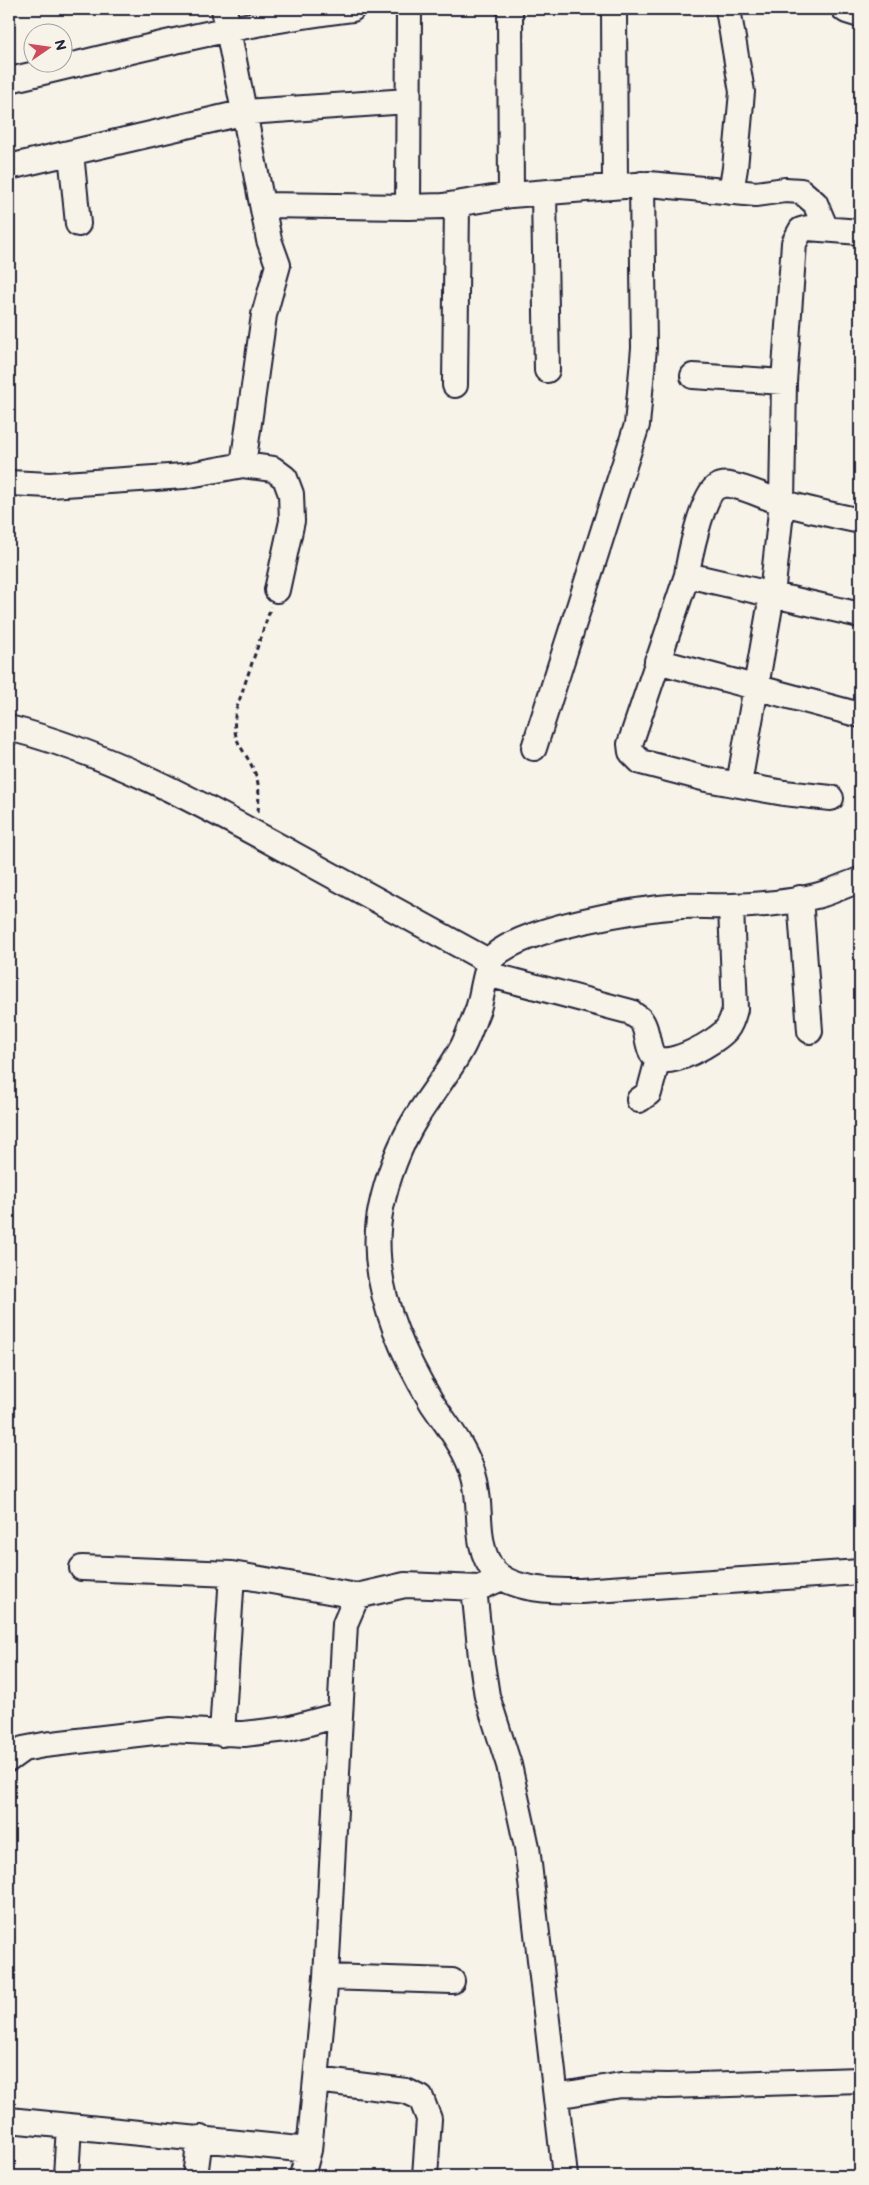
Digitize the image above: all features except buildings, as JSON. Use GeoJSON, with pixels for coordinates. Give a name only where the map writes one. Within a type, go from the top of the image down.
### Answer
{"type":"FeatureCollection","features":[{"type":"Feature","properties":{"kind":"street"},"geometry":{"type":"LineString","coordinates":[[9,80],[226,19],[309,14],[352,9]]}},
{"type":"Feature","properties":{"kind":"street"},"geometry":{"type":"LineString","coordinates":[[408,207],[410,9]]}},
{"type":"Feature","properties":{"kind":"street"},"geometry":{"type":"LineString","coordinates":[[510,9],[511,195]]}},
{"type":"Feature","properties":{"kind":"street"},"geometry":{"type":"LineString","coordinates":[[614,9],[615,185]]}},
{"type":"Feature","properties":{"kind":"street"},"geometry":{"type":"LineString","coordinates":[[728,9],[742,92],[731,192]]}},
{"type":"Feature","properties":{"kind":"street"},"geometry":{"type":"LineString","coordinates":[[844,9],[860,14]]}},
{"type":"Feature","properties":{"kind":"street"},"geometry":{"type":"LineString","coordinates":[[226,19],[246,112],[269,240],[278,265],[264,315],[243,465]]}},
{"type":"Feature","properties":{"kind":"street"},"geometry":{"type":"LineString","coordinates":[[9,167],[246,112],[408,101]]}},
{"type":"Feature","properties":{"kind":"street"},"geometry":{"type":"LineString","coordinates":[[71,153],[78,224]]}},
{"type":"Feature","properties":{"kind":"street"},"geometry":{"type":"LineString","coordinates":[[534,748],[637,424],[644,348],[642,184]]}},
{"type":"Feature","properties":{"kind":"street"},"geometry":{"type":"LineString","coordinates":[[263,205],[408,207],[457,204],[511,195],[642,184],[756,194],[785,190],[801,191],[815,203],[826,229]]}},
{"type":"Feature","properties":{"kind":"street"},"geometry":{"type":"LineString","coordinates":[[544,193],[547,370]]}},
{"type":"Feature","properties":{"kind":"street"},"geometry":{"type":"LineString","coordinates":[[455,385],[457,204]]}},
{"type":"Feature","properties":{"kind":"street"},"geometry":{"type":"LineString","coordinates":[[739,784],[772,594],[782,502],[784,382],[794,243],[800,230],[808,228],[860,232]]}},
{"type":"Feature","properties":{"kind":"street"},"geometry":{"type":"LineString","coordinates":[[693,376],[784,382]]}},
{"type":"Feature","properties":{"kind":"street"},"geometry":{"type":"LineString","coordinates":[[9,483],[50,485],[184,476],[243,465],[272,469],[284,478],[291,494],[292,521],[277,590]]}},
{"type":"Feature","properties":{"kind":"street"},"geometry":{"type":"LineString","coordinates":[[831,798],[784,793],[706,779],[641,762],[631,752],[630,744],[687,575],[689,555],[708,497],[715,488],[722,485],[731,485],[763,494],[782,502],[860,521]]}},
{"type":"Feature","properties":{"kind":"street"},"geometry":{"type":"LineString","coordinates":[[687,575],[860,615]]}},
{"type":"Feature","properties":{"kind":"street"},"geometry":{"type":"LineString","coordinates":[[657,661],[860,715]]}},
{"type":"Feature","properties":{"kind":"street"},"geometry":{"type":"LineString","coordinates":[[9,728],[39,736],[95,757],[185,797],[253,832],[488,968],[630,1012],[641,1020],[653,1055],[658,1060],[667,1061],[695,1051],[720,1036],[731,1022],[735,1009],[731,907]]}},
{"type":"Feature","properties":{"kind":"street"},"geometry":{"type":"LineString","coordinates":[[860,880],[820,895],[800,898],[731,907],[682,906],[604,917],[530,936],[508,945],[492,958],[478,1007],[462,1046],[414,1121],[396,1159],[381,1208],[377,1247],[386,1298],[400,1341],[426,1393],[464,1448],[475,1479],[486,1556],[494,1570],[502,1578],[542,1589],[581,1591],[860,1572]]}},
{"type":"Feature","properties":{"kind":"street"},"geometry":{"type":"LineString","coordinates":[[800,898],[810,1031]]}},
{"type":"Feature","properties":{"kind":"street"},"geometry":{"type":"LineString","coordinates":[[639,1100],[649,1093],[658,1060]]}},
{"type":"Feature","properties":{"kind":"street"},"geometry":{"type":"LineString","coordinates":[[82,1568],[232,1574],[357,1596],[405,1585],[474,1588],[491,1584],[502,1578]]}},
{"type":"Feature","properties":{"kind":"street"},"geometry":{"type":"LineString","coordinates":[[222,1734],[232,1574]]}},
{"type":"Feature","properties":{"kind":"street"},"geometry":{"type":"LineString","coordinates":[[474,1588],[487,1696],[514,1784],[527,1847],[565,2176]]}},
{"type":"Feature","properties":{"kind":"street"},"geometry":{"type":"LineString","coordinates":[[302,2176],[309,2150],[326,1978],[345,1624],[357,1596]]}},
{"type":"Feature","properties":{"kind":"street"},"geometry":{"type":"LineString","coordinates":[[9,1759],[23,1749],[44,1745],[171,1730],[244,1734],[287,1729],[339,1715]]}},
{"type":"Feature","properties":{"kind":"street"},"geometry":{"type":"LineString","coordinates":[[326,1978],[452,1981]]}},
{"type":"Feature","properties":{"kind":"street"},"geometry":{"type":"LineString","coordinates":[[317,2080],[406,2090],[421,2098],[429,2119],[425,2176]]}},
{"type":"Feature","properties":{"kind":"street"},"geometry":{"type":"LineString","coordinates":[[556,2096],[621,2085],[668,2086],[860,2080]]}},
{"type":"Feature","properties":{"kind":"street"},"geometry":{"type":"LineString","coordinates":[[9,2120],[309,2150]]}},
{"type":"Feature","properties":{"kind":"street"},"geometry":{"type":"LineString","coordinates":[[66,2176],[70,2126]]}},
{"type":"Feature","properties":{"kind":"street"},"geometry":{"type":"LineString","coordinates":[[195,2176],[200,2138]]}},
{"type":"Feature","properties":{"kind":"path"},"geometry":{"type":"LineString","coordinates":[[253,832],[260,795],[255,773],[238,744],[233,727],[236,710],[277,590]]}}]}
